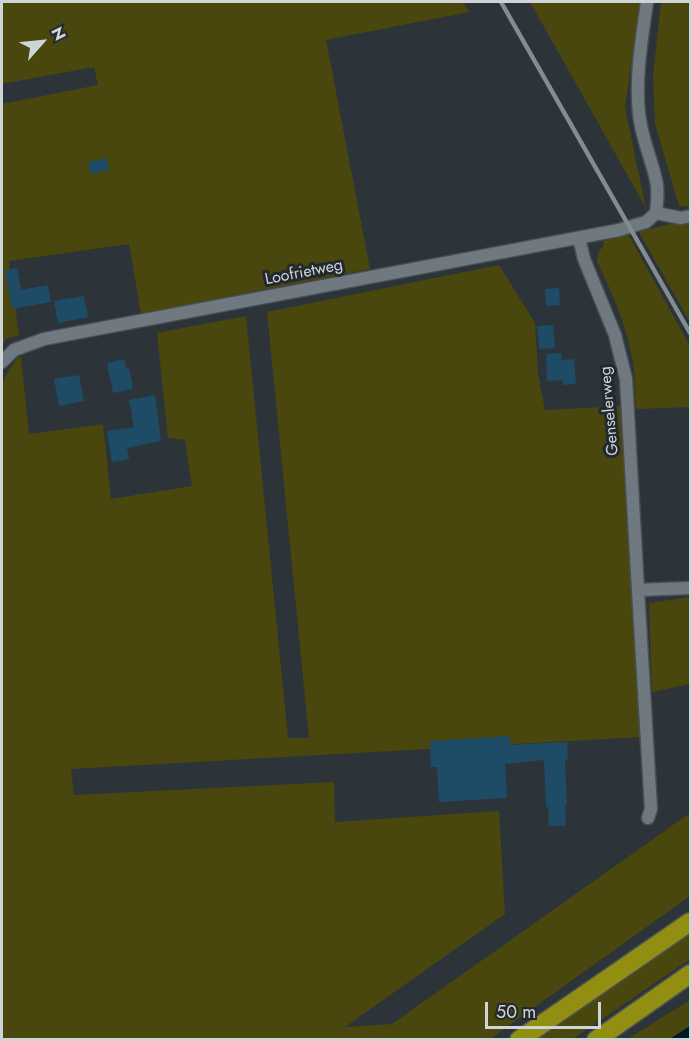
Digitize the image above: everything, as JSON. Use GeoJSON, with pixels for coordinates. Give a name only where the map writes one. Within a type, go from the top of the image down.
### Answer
{"type":"FeatureCollection","features":[{"type":"Feature","properties":{"kind":"highway"},"geometry":{"type":"LineString","coordinates":[[519,1040],[690,922]]}},
{"type":"Feature","properties":{"kind":"highway"},"geometry":{"type":"LineString","coordinates":[[596,1040],[690,974]]}},
{"type":"Feature","properties":{"kind":"street"},"geometry":{"type":"LineString","coordinates":[[647,2],[641,44],[639,111],[642,135],[656,180],[658,193],[656,213],[681,218],[690,216]]}},
{"type":"Feature","properties":{"kind":"street","name":"Loofrietweg"},"geometry":{"type":"LineString","coordinates":[[2,362],[14,350],[44,339],[618,230],[646,222],[656,213]]}},
{"type":"Feature","properties":{"kind":"street","name":"Genselerweg"},"geometry":{"type":"LineString","coordinates":[[579,238],[584,259],[615,335],[626,379],[651,809],[648,818]]}},
{"type":"Feature","properties":{"kind":"street"},"geometry":{"type":"LineString","coordinates":[[638,590],[690,588]]}},
{"type":"Feature","properties":{"kind":"shaded area"},"geometry":{"type":"Polygon","coordinates":[[[2,2],[463,2],[469,12],[326,40],[370,269],[141,314],[129,244],[9,261],[19,336],[7,338],[2,346],[2,104],[98,85],[94,67],[2,84],[2,2]]]}},
{"type":"Feature","properties":{"kind":"shaded area"},"geometry":{"type":"Polygon","coordinates":[[[530,2],[640,2],[625,108],[646,208],[530,2]]]}},
{"type":"Feature","properties":{"kind":"shaded area"},"geometry":{"type":"Polygon","coordinates":[[[661,2],[690,2],[690,207],[679,206],[655,124],[653,76],[661,2]]]}},
{"type":"Feature","properties":{"kind":"shaded area"},"geometry":{"type":"Polygon","coordinates":[[[669,224],[690,224],[690,322],[639,232],[669,224]]]}},
{"type":"Feature","properties":{"kind":"shaded area"},"geometry":{"type":"Polygon","coordinates":[[[628,234],[690,346],[690,407],[636,409],[633,363],[627,337],[614,299],[597,262],[598,253],[604,245],[603,241],[628,234]]]}},
{"type":"Feature","properties":{"kind":"shaded area"},"geometry":{"type":"Polygon","coordinates":[[[499,265],[535,323],[538,373],[545,410],[621,406],[641,737],[71,769],[74,795],[334,782],[335,822],[499,811],[505,914],[345,1027],[392,1024],[690,813],[690,896],[490,1039],[2,1039],[2,382],[17,358],[21,357],[29,434],[103,424],[111,499],[192,486],[185,440],[168,438],[157,333],[246,316],[288,738],[309,738],[267,312],[499,265]]]}},
{"type":"Feature","properties":{"kind":"shaded area"},"geometry":{"type":"Polygon","coordinates":[[[690,597],[690,684],[652,692],[649,603],[690,597]]]}},
{"type":"Feature","properties":{"kind":"shaded area"},"geometry":{"type":"Polygon","coordinates":[[[690,934],[690,959],[573,1039],[535,1040],[690,934]]]}},
{"type":"Feature","properties":{"kind":"shaded area"},"geometry":{"type":"Polygon","coordinates":[[[690,1000],[690,1026],[670,1039],[626,1040],[690,1000]]]}},
{"type":"Feature","properties":{"kind":"water"},"geometry":{"type":"Polygon","coordinates":[[[690,1026],[690,1039],[670,1039],[690,1026]]]}},
{"type":"Feature","properties":{"kind":"building"},"geometry":{"type":"Polygon","coordinates":[[[107,158],[109,170],[91,174],[88,162],[107,158]]]}},
{"type":"Feature","properties":{"kind":"building"},"geometry":{"type":"Polygon","coordinates":[[[17,268],[21,290],[48,285],[51,302],[12,309],[5,270],[17,268]]]}},
{"type":"Feature","properties":{"kind":"building"},"geometry":{"type":"Polygon","coordinates":[[[559,288],[560,305],[546,306],[545,289],[559,288]]]}},
{"type":"Feature","properties":{"kind":"building"},"geometry":{"type":"Polygon","coordinates":[[[84,296],[88,317],[58,323],[54,301],[84,296]]]}},
{"type":"Feature","properties":{"kind":"building"},"geometry":{"type":"Polygon","coordinates":[[[553,325],[555,348],[539,349],[537,326],[553,325]]]}},
{"type":"Feature","properties":{"kind":"building"},"geometry":{"type":"Polygon","coordinates":[[[561,353],[562,360],[574,359],[576,384],[563,385],[563,380],[547,381],[546,354],[561,353]]]}},
{"type":"Feature","properties":{"kind":"building"},"geometry":{"type":"Polygon","coordinates":[[[124,359],[126,369],[129,368],[133,389],[113,393],[107,363],[124,359]]]}},
{"type":"Feature","properties":{"kind":"building"},"geometry":{"type":"Polygon","coordinates":[[[79,375],[84,401],[59,406],[54,379],[79,375]]]}},
{"type":"Feature","properties":{"kind":"building"},"geometry":{"type":"Polygon","coordinates":[[[155,395],[161,441],[127,448],[129,459],[112,462],[107,431],[134,427],[129,400],[155,395]]]}},
{"type":"Feature","properties":{"kind":"building"},"geometry":{"type":"Polygon","coordinates":[[[510,736],[510,745],[567,742],[566,826],[549,826],[544,760],[505,764],[507,798],[439,802],[437,767],[431,767],[430,741],[510,736]]]}},
{"type":"Feature","properties":{"kind":"railway"},"geometry":{"type":"LineString","coordinates":[[501,2],[690,333]]}}]}
